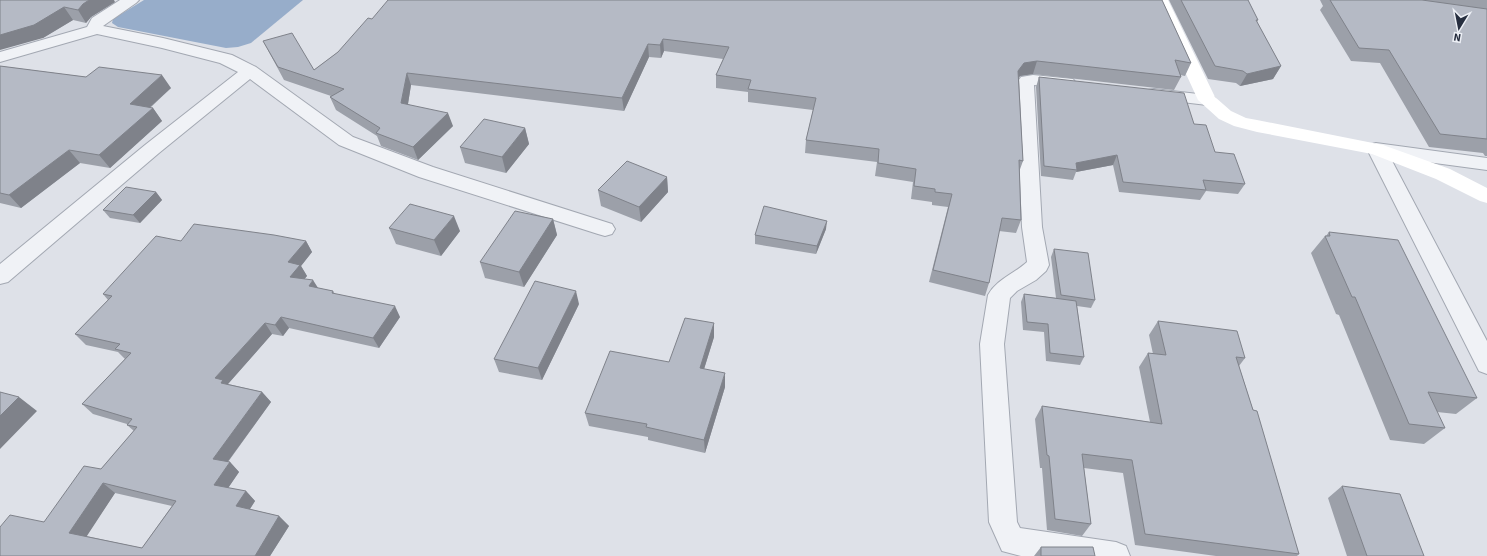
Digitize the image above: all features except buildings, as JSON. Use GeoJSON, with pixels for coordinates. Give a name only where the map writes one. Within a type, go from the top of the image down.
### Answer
{"type":"FeatureCollection","features":[{"type":"Feature","properties":{"kind":"street"},"geometry":{"type":"LineString","coordinates":[[96,29],[98,21],[131,0]]}},
{"type":"Feature","properties":{"kind":"street"},"geometry":{"type":"LineString","coordinates":[[1160,0],[1207,100],[1225,115],[1240,122],[1376,149],[1487,164]]}},
{"type":"Feature","properties":{"kind":"street"},"geometry":{"type":"LineString","coordinates":[[0,57],[96,29],[163,43],[226,59],[250,71],[346,141],[426,172],[605,229]]}},
{"type":"Feature","properties":{"kind":"street"},"geometry":{"type":"LineString","coordinates":[[0,276],[146,154],[250,71]]}},
{"type":"Feature","properties":{"kind":"street"},"geometry":{"type":"LineString","coordinates":[[1090,86],[1033,80],[1027,81],[1025,84],[1032,227],[1038,265],[1028,274],[1008,285],[999,295],[992,344],[1003,522],[1012,541],[1116,556]]}},
{"type":"Feature","properties":{"kind":"street"},"geometry":{"type":"LineString","coordinates":[[1136,92],[1207,100]]}},
{"type":"Feature","properties":{"kind":"street"},"geometry":{"type":"LineString","coordinates":[[1376,149],[1444,174],[1487,196]]}},
{"type":"Feature","properties":{"kind":"street"},"geometry":{"type":"LineString","coordinates":[[1376,149],[1487,364]]}},
{"type":"Feature","properties":{"kind":"water"},"geometry":{"type":"Polygon","coordinates":[[[144,0],[303,0],[251,43],[238,47],[226,48],[118,27],[112,23],[113,19],[144,0]]]}}]}
